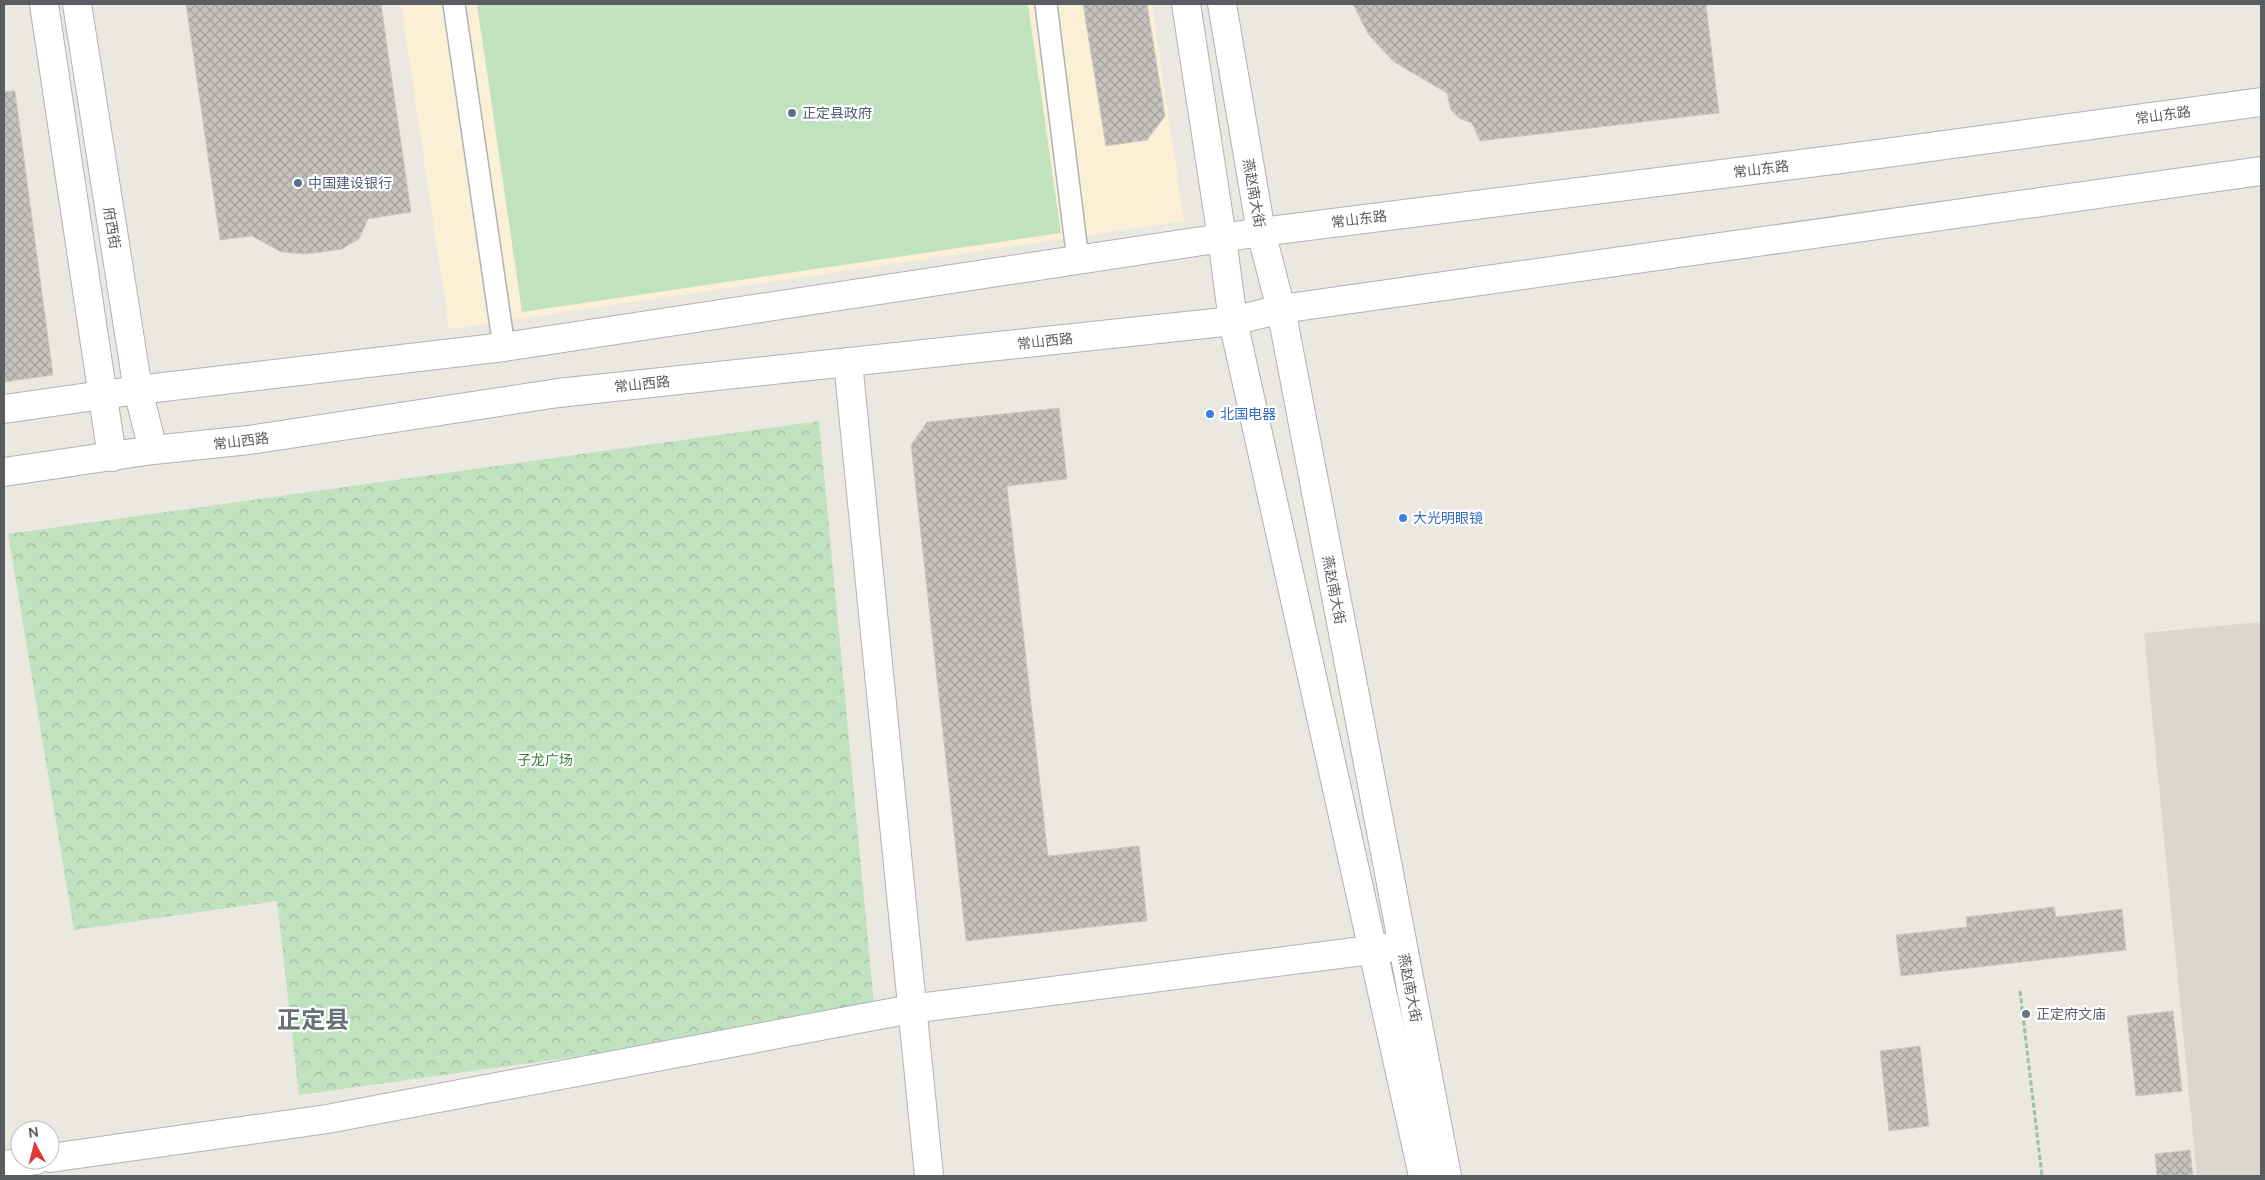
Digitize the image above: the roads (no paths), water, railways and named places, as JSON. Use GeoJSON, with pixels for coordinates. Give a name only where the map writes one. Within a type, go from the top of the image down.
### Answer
{"type":"FeatureCollection","features":[{"type":"Feature","properties":{"kind":"main road"},"geometry":{"type":"LineString","coordinates":[[44,4],[112,457]]}},
{"type":"Feature","properties":{"kind":"main road","name":"府西街"},"geometry":{"type":"LineString","coordinates":[[77,4],[138,390],[153,450]]}},
{"type":"Feature","properties":{"kind":"main road"},"geometry":{"type":"LineString","coordinates":[[1186,4],[1233,321],[1423,1176]]}},
{"type":"Feature","properties":{"kind":"main road","name":"燕赵南大街"},"geometry":{"type":"LineString","coordinates":[[1222,4],[1261,232],[1281,309],[1447,1176]]}},
{"type":"Feature","properties":{"kind":"main road","name":"常山东路"},"geometry":{"type":"LineString","coordinates":[[1261,232],[1856,157],[2261,102]]}},
{"type":"Feature","properties":{"kind":"main road"},"geometry":{"type":"LineString","coordinates":[[1281,309],[2261,172]]}},
{"type":"Feature","properties":{"kind":"main road"},"geometry":{"type":"LineString","coordinates":[[4,409],[138,390],[504,347],[1261,232]]}},
{"type":"Feature","properties":{"kind":"main road","name":"常山西路"},"geometry":{"type":"LineString","coordinates":[[4,472],[153,450],[249,440],[558,392],[1233,321],[1281,309]]}},
{"type":"Feature","properties":{"kind":"main road"},"geometry":{"type":"LineString","coordinates":[[848,362],[929,1176]]}},
{"type":"Feature","properties":{"kind":"main road"},"geometry":{"type":"LineString","coordinates":[[60,1157],[327,1119],[911,1009],[1402,946]]}},
{"type":"Feature","properties":{"kind":"lane"},"geometry":{"type":"LineString","coordinates":[[454,4],[504,347]]}},
{"type":"Feature","properties":{"kind":"lane"},"geometry":{"type":"LineString","coordinates":[[1046,4],[1078,260]]}},
{"type":"Feature","properties":{"kind":"place","name":"正定县政府"},"geometry":{"type":"Point","coordinates":[792,113]}},
{"type":"Feature","properties":{"kind":"place","name":"中国建设银行"},"geometry":{"type":"Point","coordinates":[298,183]}},
{"type":"Feature","properties":{"kind":"place","name":"北国电器"},"geometry":{"type":"Point","coordinates":[1210,414]}},
{"type":"Feature","properties":{"kind":"place","name":"大光明眼镜"},"geometry":{"type":"Point","coordinates":[1403,518]}},
{"type":"Feature","properties":{"kind":"place","name":"正定府文庙"},"geometry":{"type":"Point","coordinates":[2026,1014]}},
{"type":"Feature","properties":{"kind":"district","name":"正定县"},"geometry":{"type":"Point","coordinates":[313,1019]}},
{"type":"Feature","properties":{"kind":"park label","name":"子龙广场"},"geometry":{"type":"Point","coordinates":[545,760]}}]}
